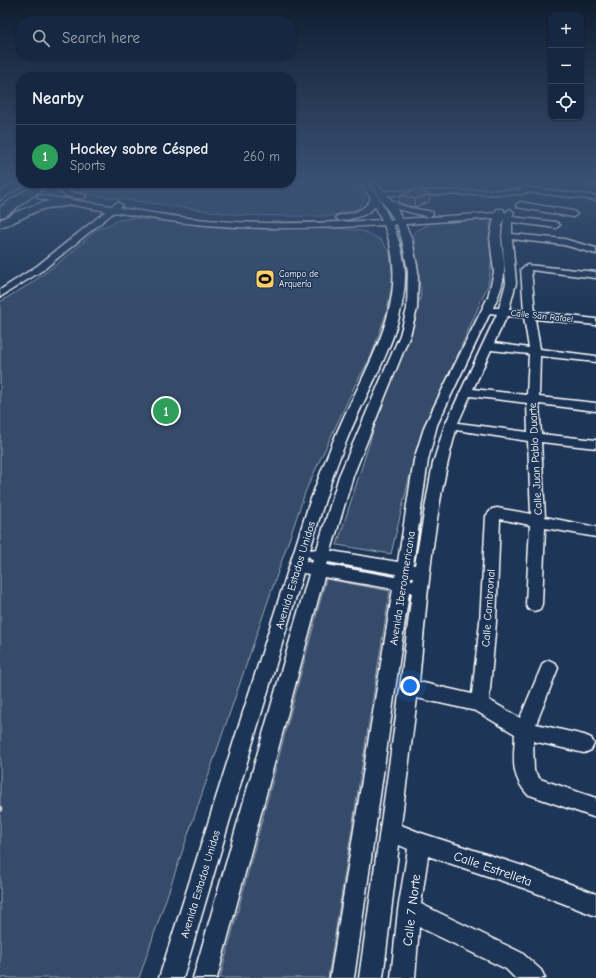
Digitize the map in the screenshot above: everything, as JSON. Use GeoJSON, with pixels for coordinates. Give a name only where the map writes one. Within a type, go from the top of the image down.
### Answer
{"type":"FeatureCollection","features":[{"type":"Feature","properties":{"kind":"street"},"geometry":{"type":"LineString","coordinates":[[0,287],[41,259],[82,227]]}},
{"type":"Feature","properties":{"kind":"street"},"geometry":{"type":"LineString","coordinates":[[0,294],[40,268],[83,227]]}},
{"type":"Feature","properties":{"kind":"street","name":"Avenida Estados Unidos"},"geometry":{"type":"LineString","coordinates":[[205,978],[320,563],[346,476],[404,335],[412,308],[414,271],[402,242],[393,227]]}},
{"type":"Feature","properties":{"kind":"street"},"geometry":{"type":"LineString","coordinates":[[402,242],[414,227]]}},
{"type":"Feature","properties":{"kind":"street"},"geometry":{"type":"LineString","coordinates":[[484,227],[493,232],[587,247],[595,253]]}},
{"type":"Feature","properties":{"kind":"street","name":"Avenida Iberoamericana"},"geometry":{"type":"LineString","coordinates":[[342,978],[403,577],[426,441],[437,413],[511,283],[510,260],[493,232],[497,227]]}},
{"type":"Feature","properties":{"kind":"street"},"geometry":{"type":"LineString","coordinates":[[595,253],[596,240]]}},
{"type":"Feature","properties":{"kind":"street","name":"Avenida Estados Unidos"},"geometry":{"type":"LineString","coordinates":[[171,978],[332,458],[382,349],[397,303],[400,284],[402,242]]}},
{"type":"Feature","properties":{"kind":"street","name":"Calle Juan Pablo Duarte"},"geometry":{"type":"LineString","coordinates":[[534,604],[538,520],[533,399],[535,351],[526,284],[527,268],[596,275]]}},
{"type":"Feature","properties":{"kind":"street","name":"Avenida Iberoamericana"},"geometry":{"type":"LineString","coordinates":[[371,978],[409,688],[421,580],[440,463],[451,426],[488,346],[495,311]]}},
{"type":"Feature","properties":{"kind":"street","name":"Calle San Rafael"},"geometry":{"type":"LineString","coordinates":[[495,311],[596,322]]}},
{"type":"Feature","properties":{"kind":"street"},"geometry":{"type":"LineString","coordinates":[[488,346],[596,359]]}},
{"type":"Feature","properties":{"kind":"street"},"geometry":{"type":"LineString","coordinates":[[466,392],[596,407]]}},
{"type":"Feature","properties":{"kind":"street"},"geometry":{"type":"LineString","coordinates":[[451,426],[477,431],[534,436],[596,444]]}},
{"type":"Feature","properties":{"kind":"street","name":"Calle Cambronal"},"geometry":{"type":"LineString","coordinates":[[480,704],[488,622],[493,516],[497,513],[538,520]]}},
{"type":"Feature","properties":{"kind":"street"},"geometry":{"type":"LineString","coordinates":[[538,520],[596,532]]}},
{"type":"Feature","properties":{"kind":"street"},"geometry":{"type":"LineString","coordinates":[[300,559],[421,580]]}},
{"type":"Feature","properties":{"kind":"street"},"geometry":{"type":"LineString","coordinates":[[549,668],[524,730],[524,772],[534,787],[596,808]]}},
{"type":"Feature","properties":{"kind":"street"},"geometry":{"type":"LineString","coordinates":[[409,688],[480,704],[524,730],[584,744]]}},
{"type":"Feature","properties":{"kind":"street","name":"Calle Estrelleta"},"geometry":{"type":"LineString","coordinates":[[390,830],[419,843],[526,878],[596,905]]}},
{"type":"Feature","properties":{"kind":"street","name":"Calle 7 Norte"},"geometry":{"type":"LineString","coordinates":[[403,978],[409,910],[419,843]]}},
{"type":"Feature","properties":{"kind":"street"},"geometry":{"type":"LineString","coordinates":[[409,910],[514,961],[533,978]]}},
{"type":"Feature","properties":{"kind":"shaded area"},"geometry":{"type":"Polygon","coordinates":[[[104,227],[216,227],[336,228],[363,231],[381,240],[390,253],[393,279],[387,311],[371,357],[356,383],[306,490],[139,978],[0,978],[0,302],[30,284],[70,254],[96,230],[104,227]]]}},
{"type":"Feature","properties":{"kind":"shaded area"},"geometry":{"type":"Polygon","coordinates":[[[424,227],[490,227],[492,260],[488,285],[416,450],[391,554],[337,545],[378,416],[421,295],[413,233],[424,227]]]}},
{"type":"Feature","properties":{"kind":"shaded area"},"geometry":{"type":"Polygon","coordinates":[[[326,579],[390,591],[328,978],[220,978],[326,579]]]}},
{"type":"Feature","properties":{"kind":"place","name":"Campo de Arquería"},"geometry":{"type":"Point","coordinates":[265,279]}},
{"type":"Feature","properties":{"kind":"place","name":"Hockey sobre Césped"},"geometry":{"type":"Point","coordinates":[166,411]}}]}
